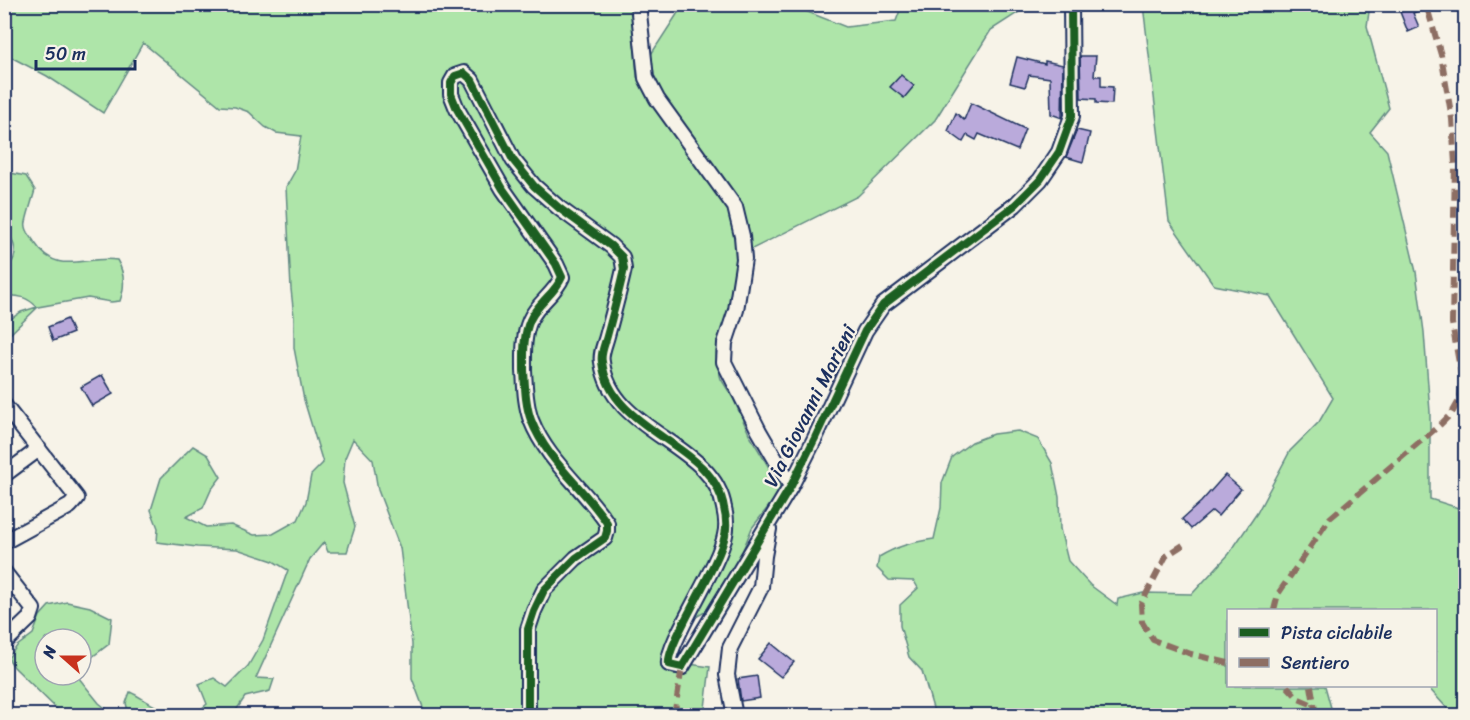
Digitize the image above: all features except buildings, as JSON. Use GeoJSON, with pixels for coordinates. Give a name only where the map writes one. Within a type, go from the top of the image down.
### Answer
{"type":"FeatureCollection","features":[{"type":"Feature","properties":{"kind":"street"},"geometry":{"type":"LineString","coordinates":[[638,4],[646,78],[657,99],[735,207],[742,236],[744,259],[736,310],[725,343],[724,362],[759,432],[791,486]]}},
{"type":"Feature","properties":{"kind":"street","name":"Via Giovanni Marieni"},"geometry":{"type":"LineString","coordinates":[[528,716],[528,629],[534,611],[544,590],[576,558],[605,538],[607,523],[555,461],[531,418],[525,395],[523,346],[529,321],[540,303],[558,288],[562,277],[556,264],[503,189],[457,110],[451,94],[451,83],[455,76],[464,73],[472,80],[513,160],[534,186],[622,257],[624,269],[601,360],[614,398],[631,414],[703,469],[719,489],[724,506],[726,534],[692,611],[669,652],[669,664],[682,667],[791,486],[865,331],[883,305],[1015,205],[1040,180],[1059,152],[1072,116],[1071,4]]}},
{"type":"Feature","properties":{"kind":"street"},"geometry":{"type":"LineString","coordinates":[[4,405],[77,495],[76,501],[70,506],[4,542]]}},
{"type":"Feature","properties":{"kind":"street"},"geometry":{"type":"LineString","coordinates":[[4,475],[39,448]]}},
{"type":"Feature","properties":{"kind":"street"},"geometry":{"type":"LineString","coordinates":[[735,716],[727,675],[729,648],[761,587],[772,516]]}},
{"type":"Feature","properties":{"kind":"street"},"geometry":{"type":"LineString","coordinates":[[4,572],[33,609],[30,618],[4,643]]}},
{"type":"Feature","properties":{"kind":"green space"},"geometry":{"type":"Polygon","coordinates":[[[13,4],[631,5],[637,76],[683,5],[790,5],[846,27],[896,21],[902,5],[1030,5],[991,30],[935,120],[858,196],[738,256],[728,313],[716,352],[717,364],[721,379],[733,398],[750,436],[782,489],[752,528],[740,557],[705,612],[678,627],[663,657],[663,669],[675,675],[689,664],[710,667],[704,716],[424,715],[412,678],[412,644],[400,548],[378,490],[373,460],[353,439],[345,458],[343,483],[355,527],[347,552],[328,552],[324,542],[310,559],[256,678],[274,679],[270,691],[245,697],[233,715],[194,715],[207,704],[199,684],[214,678],[227,687],[248,666],[263,640],[288,570],[273,561],[237,549],[157,542],[158,528],[151,510],[161,478],[193,446],[208,455],[221,477],[211,490],[203,508],[186,517],[206,527],[231,525],[254,535],[273,534],[298,520],[306,502],[311,475],[323,463],[304,400],[294,348],[286,187],[295,171],[301,136],[276,133],[265,127],[249,112],[235,107],[220,106],[143,43],[103,113],[47,76],[5,54],[4,10],[13,4]]]}},
{"type":"Feature","properties":{"kind":"green space"},"geometry":{"type":"Polygon","coordinates":[[[1143,5],[1370,5],[1367,26],[1389,108],[1370,132],[1387,151],[1416,272],[1424,332],[1430,412],[1430,499],[1465,510],[1465,715],[1453,715],[1428,687],[1437,687],[1437,609],[1227,609],[1227,687],[1325,687],[1333,715],[935,715],[922,671],[909,657],[900,626],[900,605],[918,588],[914,581],[889,580],[877,568],[879,557],[886,553],[905,545],[934,539],[941,508],[942,483],[952,457],[972,442],[993,434],[1018,431],[1038,439],[1052,463],[1059,497],[1060,529],[1068,561],[1090,585],[1117,605],[1118,599],[1143,593],[1192,594],[1229,554],[1257,513],[1290,451],[1319,422],[1333,398],[1270,296],[1214,285],[1169,221],[1143,5]]]}},
{"type":"Feature","properties":{"kind":"green space"},"geometry":{"type":"Polygon","coordinates":[[[5,172],[26,176],[35,190],[26,228],[44,253],[62,262],[117,260],[122,270],[123,280],[120,301],[111,302],[88,298],[38,307],[5,339],[5,323],[21,312],[37,307],[22,297],[5,296],[5,270],[15,254],[10,235],[5,234],[5,172]]]}},
{"type":"Feature","properties":{"kind":"green space"},"geometry":{"type":"Polygon","coordinates":[[[67,602],[90,607],[112,618],[109,644],[93,656],[93,627],[36,627],[40,616],[49,606],[67,602]]]}},
{"type":"Feature","properties":{"kind":"green space"},"geometry":{"type":"Polygon","coordinates":[[[33,634],[33,686],[8,658],[17,646],[33,634]]]}},
{"type":"Feature","properties":{"kind":"green space"},"geometry":{"type":"Polygon","coordinates":[[[34,687],[86,687],[99,703],[114,715],[63,715],[34,687]]]}},
{"type":"Feature","properties":{"kind":"green space"},"geometry":{"type":"Polygon","coordinates":[[[130,692],[177,715],[129,715],[126,703],[130,692]]]}},
{"type":"Feature","properties":{"kind":"marked path"},"geometry":{"type":"LineString","coordinates":[[1274,609],[1278,594],[1330,518],[1441,424],[1452,413],[1460,399],[1462,380],[1452,323],[1455,164],[1452,119],[1441,55],[1426,4]]}},
{"type":"Feature","properties":{"kind":"marked path"},"geometry":{"type":"LineString","coordinates":[[1183,545],[1166,556],[1141,604],[1142,622],[1153,640],[1191,654],[1227,663]]}},
{"type":"Feature","properties":{"kind":"marked path"},"geometry":{"type":"LineString","coordinates":[[674,716],[682,667]]}},
{"type":"Feature","properties":{"kind":"marked path"},"geometry":{"type":"LineString","coordinates":[[1288,687],[1299,699],[1316,706]]}},
{"type":"Feature","properties":{"kind":"marked path"},"geometry":{"type":"LineString","coordinates":[[1311,687],[1316,716]]}},
{"type":"Feature","properties":{"kind":"cycle path"},"geometry":{"type":"LineString","coordinates":[[528,716],[528,629],[534,611],[544,590],[576,558],[605,538],[607,523],[546,448],[531,420],[526,401],[524,351],[526,332],[533,314],[562,277],[556,264],[503,189],[457,109],[451,94],[451,83],[455,76],[464,73],[472,80],[513,160],[534,186],[622,257],[624,269],[602,356],[609,386],[623,406],[702,467],[716,486],[725,511],[726,532],[714,565],[675,640],[670,655],[669,664],[682,667],[791,486],[865,331],[883,305],[1015,205],[1040,180],[1059,152],[1072,116],[1071,4]]}}]}
